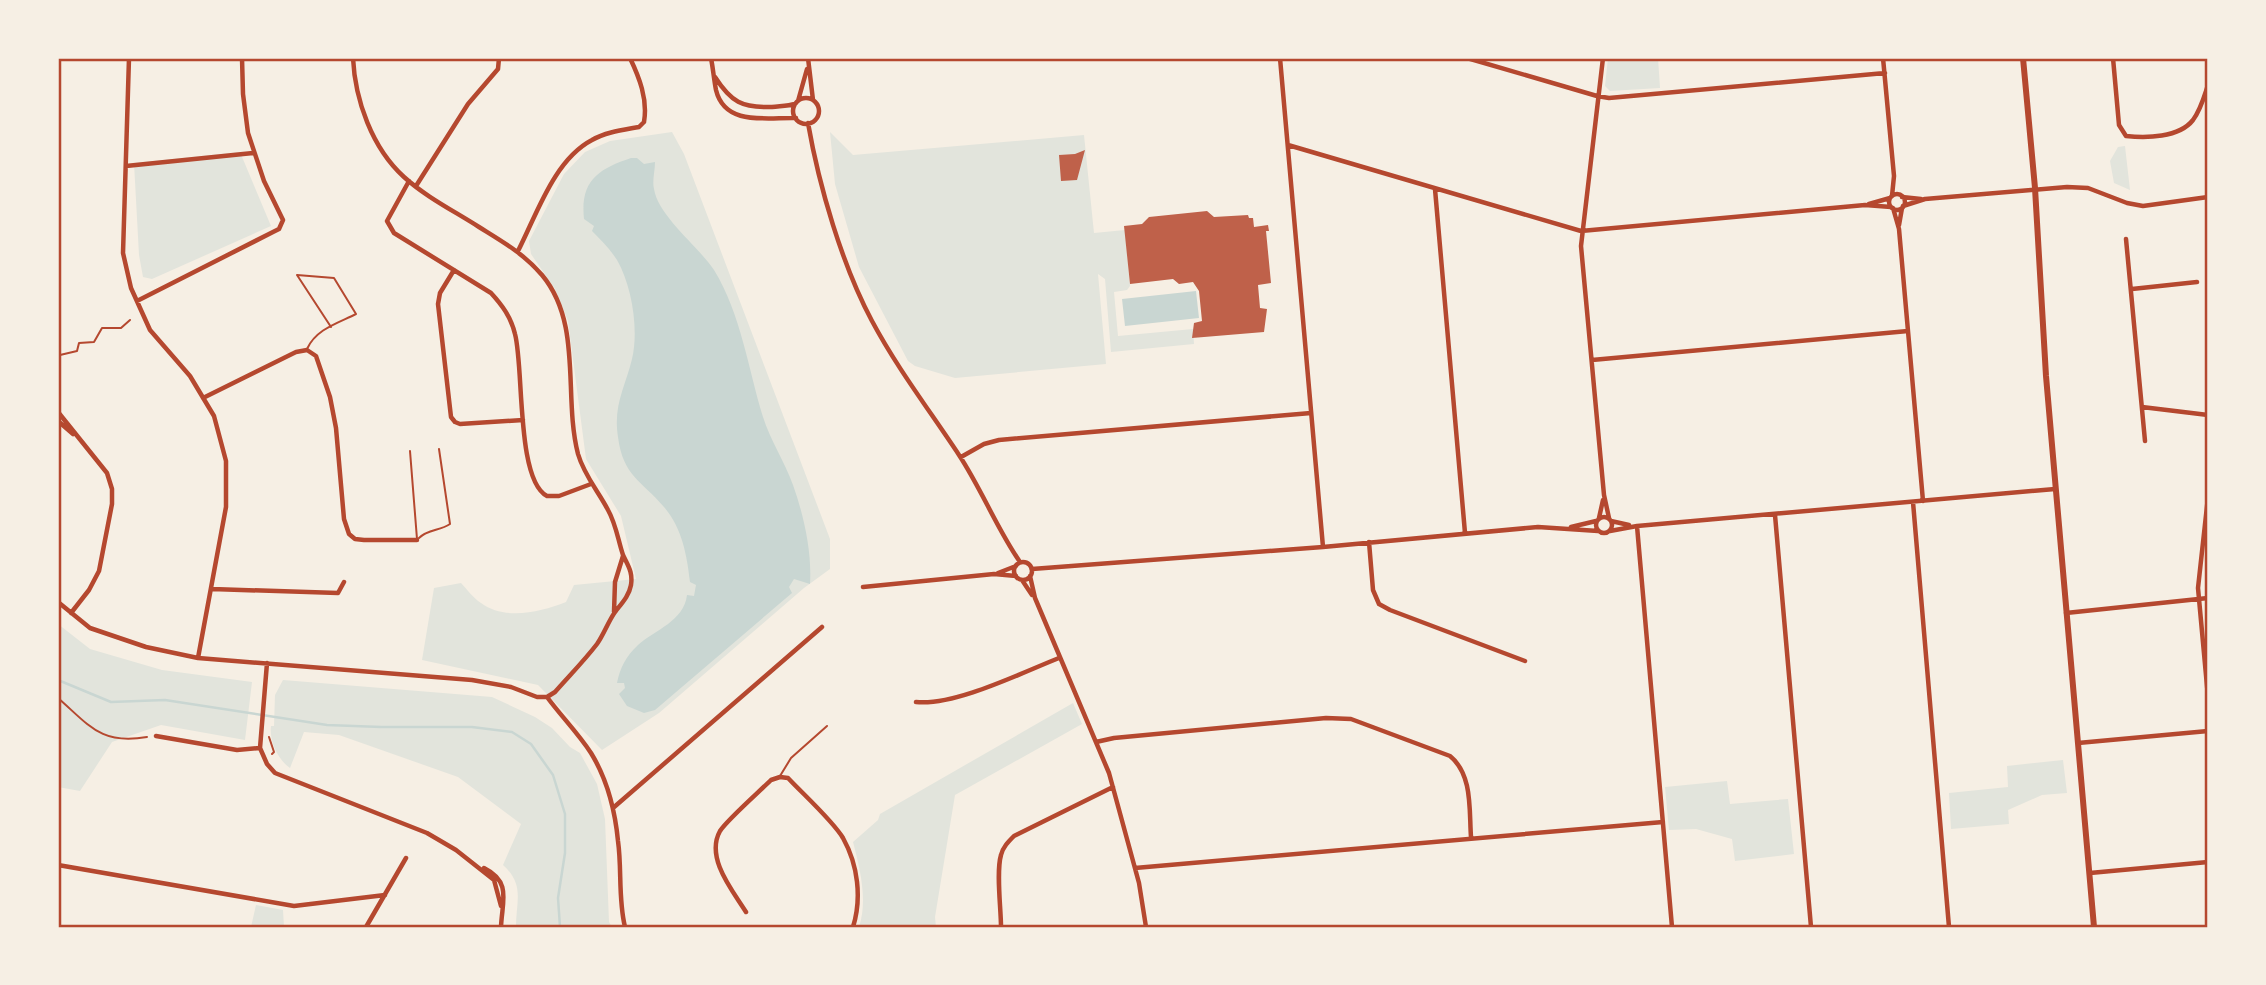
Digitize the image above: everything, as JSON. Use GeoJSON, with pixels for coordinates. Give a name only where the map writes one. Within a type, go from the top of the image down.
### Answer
{"type":"FeatureCollection","features":[{"type":"Feature","properties":{"kind":"main road"},"geometry":{"type":"LineString","coordinates":[[2023,58],[2035,188],[2046,376],[2094,927]]}},
{"type":"Feature","properties":{"kind":"street"},"geometry":{"type":"LineString","coordinates":[[128,58],[123,253],[131,288],[150,330],[190,376],[214,416],[221,438],[227,483],[226,507],[198,658]]}},
{"type":"Feature","properties":{"kind":"street"},"geometry":{"type":"LineString","coordinates":[[137,301],[279,229],[282,214],[264,181],[244,111],[242,58]]}},
{"type":"Feature","properties":{"kind":"street"},"geometry":{"type":"LineString","coordinates":[[58,602],[90,628],[146,647],[198,658],[472,680],[511,687],[537,697],[547,697],[555,692],[587,657],[624,601],[631,585],[632,572],[608,510],[591,484],[579,456],[566,329],[559,306],[544,278],[523,255],[416,186],[385,155],[368,124],[358,96],[353,58]]}},
{"type":"Feature","properties":{"kind":"street"},"geometry":{"type":"LineString","coordinates":[[416,186],[468,104],[496,73],[500,64],[499,58]]}},
{"type":"Feature","properties":{"kind":"street"},"geometry":{"type":"LineString","coordinates":[[517,251],[561,166],[582,145],[594,138],[639,127],[644,122],[645,104],[639,77],[630,58]]}},
{"type":"Feature","properties":{"kind":"street"},"geometry":{"type":"LineString","coordinates":[[711,58],[716,92],[722,104],[735,115],[744,118],[796,118]]}},
{"type":"Feature","properties":{"kind":"street"},"geometry":{"type":"LineString","coordinates":[[808,58],[813,100],[819,113],[815,120],[808,123],[796,118],[793,111],[808,65]]}},
{"type":"Feature","properties":{"kind":"street"},"geometry":{"type":"LineString","coordinates":[[1280,58],[1323,547]]}},
{"type":"Feature","properties":{"kind":"street"},"geometry":{"type":"LineString","coordinates":[[1467,58],[1609,98],[1885,73]]}},
{"type":"Feature","properties":{"kind":"street"},"geometry":{"type":"LineString","coordinates":[[1602,58],[1581,231],[1604,495],[1612,526],[1610,531]]}},
{"type":"Feature","properties":{"kind":"street"},"geometry":{"type":"LineString","coordinates":[[1884,58],[1894,176],[1891,197],[1899,229]]}},
{"type":"Feature","properties":{"kind":"street"},"geometry":{"type":"LineString","coordinates":[[2113,58],[2119,125],[2126,135],[2164,135],[2179,130],[2192,122],[2208,85]]}},
{"type":"Feature","properties":{"kind":"street"},"geometry":{"type":"LineString","coordinates":[[715,76],[726,94],[735,101],[757,108],[797,102],[806,98],[813,100]]}},
{"type":"Feature","properties":{"kind":"street"},"geometry":{"type":"LineString","coordinates":[[744,118],[749,106]]}},
{"type":"Feature","properties":{"kind":"street"},"geometry":{"type":"LineString","coordinates":[[808,123],[817,167],[840,247],[872,322],[961,457],[1018,564]]}},
{"type":"Feature","properties":{"kind":"street"},"geometry":{"type":"LineString","coordinates":[[1288,145],[1581,231],[1865,205],[1892,208],[1925,200],[2035,188],[2088,188],[2127,204],[2143,206],[2208,197]]}},
{"type":"Feature","properties":{"kind":"street"},"geometry":{"type":"LineString","coordinates":[[125,166],[254,153]]}},
{"type":"Feature","properties":{"kind":"street"},"geometry":{"type":"LineString","coordinates":[[1894,176],[1902,196],[1899,229],[1923,501]]}},
{"type":"Feature","properties":{"kind":"street"},"geometry":{"type":"LineString","coordinates":[[409,180],[387,221],[394,233],[491,293],[503,306],[511,321],[519,356],[523,420],[530,465],[542,493],[559,496],[591,484]]}},
{"type":"Feature","properties":{"kind":"street"},"geometry":{"type":"LineString","coordinates":[[1435,188],[1465,533]]}},
{"type":"Feature","properties":{"kind":"street"},"geometry":{"type":"LineString","coordinates":[[1865,205],[1902,196],[1925,200]]}},
{"type":"Feature","properties":{"kind":"street"},"geometry":{"type":"LineString","coordinates":[[2126,239],[2145,441]]}},
{"type":"Feature","properties":{"kind":"street"},"geometry":{"type":"LineString","coordinates":[[454,270],[440,293],[438,304],[451,417],[460,424],[523,420]]}},
{"type":"Feature","properties":{"kind":"street"},"geometry":{"type":"LineString","coordinates":[[2132,289],[2197,282]]}},
{"type":"Feature","properties":{"kind":"street"},"geometry":{"type":"LineString","coordinates":[[1592,360],[1908,331]]}},
{"type":"Feature","properties":{"kind":"street"},"geometry":{"type":"LineString","coordinates":[[203,398],[287,357],[307,350],[312,352],[319,361],[330,397],[336,428],[344,519],[349,534],[355,539],[363,540],[417,540]]}},
{"type":"Feature","properties":{"kind":"street"},"geometry":{"type":"LineString","coordinates":[[2142,407],[2208,415]]}},
{"type":"Feature","properties":{"kind":"street"},"geometry":{"type":"LineString","coordinates":[[58,412],[107,473],[112,489],[112,504],[99,571],[89,590],[71,613]]}},
{"type":"Feature","properties":{"kind":"street"},"geometry":{"type":"LineString","coordinates":[[961,457],[984,444],[999,440],[1311,413]]}},
{"type":"Feature","properties":{"kind":"street"},"geometry":{"type":"LineString","coordinates":[[58,421],[79,439]]}},
{"type":"Feature","properties":{"kind":"street"},"geometry":{"type":"LineString","coordinates":[[1032,569],[1323,547],[1538,527],[1603,533],[1637,526],[2056,489]]}},
{"type":"Feature","properties":{"kind":"street"},"geometry":{"type":"LineString","coordinates":[[1598,531],[1596,527],[1604,495]]}},
{"type":"Feature","properties":{"kind":"street"},"geometry":{"type":"LineString","coordinates":[[2208,497],[2198,588],[2208,697]]}},
{"type":"Feature","properties":{"kind":"street"},"geometry":{"type":"LineString","coordinates":[[1913,502],[1949,927]]}},
{"type":"Feature","properties":{"kind":"street"},"geometry":{"type":"LineString","coordinates":[[1775,515],[1811,927]]}},
{"type":"Feature","properties":{"kind":"street"},"geometry":{"type":"LineString","coordinates":[[1566,528],[1598,519],[1610,519],[1637,526]]}},
{"type":"Feature","properties":{"kind":"street"},"geometry":{"type":"LineString","coordinates":[[1637,526],[1672,927]]}},
{"type":"Feature","properties":{"kind":"street"},"geometry":{"type":"LineString","coordinates":[[1369,542],[1373,590],[1379,604],[1525,661]]}},
{"type":"Feature","properties":{"kind":"street"},"geometry":{"type":"LineString","coordinates":[[613,614],[615,582],[624,555]]}},
{"type":"Feature","properties":{"kind":"street"},"geometry":{"type":"LineString","coordinates":[[1016,576],[1014,571],[1018,564]]}},
{"type":"Feature","properties":{"kind":"street"},"geometry":{"type":"LineString","coordinates":[[994,574],[1018,564],[1028,564],[1032,569]]}},
{"type":"Feature","properties":{"kind":"street"},"geometry":{"type":"LineString","coordinates":[[1032,569],[1030,576],[1035,598],[1113,787],[1135,869],[1146,927]]}},
{"type":"Feature","properties":{"kind":"street"},"geometry":{"type":"LineString","coordinates":[[863,587],[994,574],[1016,576],[1035,598]]}},
{"type":"Feature","properties":{"kind":"street"},"geometry":{"type":"LineString","coordinates":[[1022,580],[1030,576]]}},
{"type":"Feature","properties":{"kind":"street"},"geometry":{"type":"LineString","coordinates":[[212,589],[338,593],[344,582]]}},
{"type":"Feature","properties":{"kind":"street"},"geometry":{"type":"LineString","coordinates":[[2066,613],[2208,598]]}},
{"type":"Feature","properties":{"kind":"street"},"geometry":{"type":"LineString","coordinates":[[613,808],[822,627]]}},
{"type":"Feature","properties":{"kind":"street"},"geometry":{"type":"LineString","coordinates":[[916,702],[941,701],[962,695],[1059,658]]}},
{"type":"Feature","properties":{"kind":"street"},"geometry":{"type":"LineString","coordinates":[[267,663],[264,729],[260,748],[275,773],[427,833],[496,874],[503,884],[504,894],[501,927]]}},
{"type":"Feature","properties":{"kind":"street"},"geometry":{"type":"LineString","coordinates":[[547,697],[590,753],[604,780],[613,808],[619,844],[625,927]]}},
{"type":"Feature","properties":{"kind":"street"},"geometry":{"type":"LineString","coordinates":[[1096,742],[1114,738],[1326,718],[1351,719],[1450,756],[1460,764],[1465,775],[1471,837]]}},
{"type":"Feature","properties":{"kind":"street"},"geometry":{"type":"LineString","coordinates":[[2078,743],[2208,731]]}},
{"type":"Feature","properties":{"kind":"street"},"geometry":{"type":"LineString","coordinates":[[156,736],[237,750],[260,748]]}},
{"type":"Feature","properties":{"kind":"street"},"geometry":{"type":"LineString","coordinates":[[746,912],[718,862],[716,844],[720,831],[771,780],[788,778],[842,836],[852,859],[858,885],[857,913],[853,927]]}},
{"type":"Feature","properties":{"kind":"street"},"geometry":{"type":"LineString","coordinates":[[1001,927],[1000,867],[1001,855],[1006,845],[1014,836],[1113,787]]}},
{"type":"Feature","properties":{"kind":"street"},"geometry":{"type":"LineString","coordinates":[[1135,869],[1663,822]]}},
{"type":"Feature","properties":{"kind":"street"},"geometry":{"type":"LineString","coordinates":[[366,927],[406,858]]}},
{"type":"Feature","properties":{"kind":"street"},"geometry":{"type":"LineString","coordinates":[[2090,873],[2208,862]]}},
{"type":"Feature","properties":{"kind":"street"},"geometry":{"type":"LineString","coordinates":[[58,865],[294,906],[385,895]]}},
{"type":"Feature","properties":{"kind":"lane"},"geometry":{"type":"LineString","coordinates":[[307,350],[317,334],[331,327],[356,314],[334,278],[297,275],[331,327]]}},
{"type":"Feature","properties":{"kind":"lane"},"geometry":{"type":"LineString","coordinates":[[417,540],[430,530],[445,528],[451,520],[439,449]]}},
{"type":"Feature","properties":{"kind":"lane"},"geometry":{"type":"LineString","coordinates":[[410,451],[417,540]]}},
{"type":"Feature","properties":{"kind":"lane"},"geometry":{"type":"LineString","coordinates":[[780,777],[792,758],[827,726]]}},
{"type":"Feature","properties":{"kind":"path"},"geometry":{"type":"LineString","coordinates":[[58,358],[60,355],[78,351],[79,342],[93,342],[102,328],[121,328],[130,320]]}},
{"type":"Feature","properties":{"kind":"path"},"geometry":{"type":"LineString","coordinates":[[58,698],[106,737],[127,741],[156,736]]}},
{"type":"Feature","properties":{"kind":"path"},"geometry":{"type":"LineString","coordinates":[[264,729],[274,752],[264,758]]}},
{"type":"Feature","properties":{"kind":"shaded area"},"geometry":{"type":"Polygon","coordinates":[[[1608,58],[1658,58],[1660,88],[1610,91],[1605,86],[1608,58]]]}},
{"type":"Feature","properties":{"kind":"shaded area"},"geometry":{"type":"Polygon","coordinates":[[[672,132],[684,154],[830,539],[830,569],[804,588],[659,713],[602,750],[538,685],[422,660],[434,588],[461,583],[475,599],[491,609],[523,613],[566,602],[574,585],[636,579],[621,516],[586,459],[568,321],[555,289],[531,254],[529,241],[564,174],[585,152],[610,141],[672,132]]]}},
{"type":"Feature","properties":{"kind":"shaded area"},"geometry":{"type":"Polygon","coordinates":[[[830,132],[853,155],[1084,135],[1094,233],[1125,230],[1130,286],[1127,290],[1114,292],[1118,336],[1193,329],[1194,344],[1111,352],[1105,279],[1098,274],[1106,364],[955,378],[915,366],[908,361],[859,267],[835,184],[830,132]]]}},
{"type":"Feature","properties":{"kind":"shaded area"},"geometry":{"type":"Polygon","coordinates":[[[2125,146],[2130,190],[2114,183],[2110,161],[2118,147],[2125,146]]]}},
{"type":"Feature","properties":{"kind":"shaded area"},"geometry":{"type":"Polygon","coordinates":[[[240,152],[271,226],[152,279],[143,277],[139,255],[134,163],[240,152]]]}},
{"type":"Feature","properties":{"kind":"shaded area"},"geometry":{"type":"Polygon","coordinates":[[[637,158],[644,164],[655,162],[653,186],[657,199],[671,220],[714,270],[723,287],[743,342],[763,417],[797,497],[810,559],[810,584],[794,579],[789,587],[792,593],[655,710],[644,713],[627,706],[619,694],[625,688],[624,683],[617,683],[622,667],[638,645],[675,618],[685,604],[687,595],[694,596],[696,585],[690,582],[685,552],[670,515],[634,476],[620,450],[617,415],[634,347],[633,308],[627,282],[617,260],[592,231],[594,226],[584,219],[585,195],[594,178],[609,167],[637,158]]]}},
{"type":"Feature","properties":{"kind":"shaded area"},"geometry":{"type":"Polygon","coordinates":[[[1196,291],[1199,318],[1125,326],[1122,299],[1196,291]]]}},
{"type":"Feature","properties":{"kind":"shaded area"},"geometry":{"type":"Polygon","coordinates":[[[58,624],[90,649],[162,670],[252,682],[245,740],[161,725],[112,742],[80,791],[58,787],[58,624]]]}},
{"type":"Feature","properties":{"kind":"shaded area"},"geometry":{"type":"Polygon","coordinates":[[[283,680],[492,697],[552,728],[570,747],[580,753],[597,784],[605,819],[609,922],[612,927],[516,927],[517,887],[510,872],[503,865],[521,824],[458,777],[339,735],[304,732],[290,768],[275,750],[271,738],[275,695],[283,680]]]}},
{"type":"Feature","properties":{"kind":"shaded area"},"geometry":{"type":"Polygon","coordinates":[[[1073,703],[1082,724],[955,795],[935,917],[936,927],[859,927],[863,895],[853,842],[878,820],[880,814],[1073,703]]]}},
{"type":"Feature","properties":{"kind":"shaded area"},"geometry":{"type":"Polygon","coordinates":[[[2063,760],[2067,793],[2042,795],[2008,810],[2009,824],[1951,829],[1949,793],[2008,787],[2007,766],[2063,760]]]}},
{"type":"Feature","properties":{"kind":"shaded area"},"geometry":{"type":"Polygon","coordinates":[[[1727,781],[1730,804],[1788,799],[1794,854],[1735,861],[1732,839],[1696,829],[1669,830],[1665,787],[1727,781]]]}},
{"type":"Feature","properties":{"kind":"shaded area"},"geometry":{"type":"Polygon","coordinates":[[[256,905],[283,910],[284,927],[251,927],[256,905]]]}},
{"type":"Feature","properties":{"kind":"building"},"geometry":{"type":"Polygon","coordinates":[[[1085,150],[1077,180],[1061,181],[1059,155],[1085,150]]]}},
{"type":"Feature","properties":{"kind":"building"},"geometry":{"type":"Polygon","coordinates":[[[1207,211],[1214,217],[1248,215],[1253,218],[1254,227],[1268,225],[1269,231],[1266,231],[1271,283],[1258,285],[1260,308],[1267,309],[1264,332],[1192,338],[1194,323],[1202,321],[1199,291],[1193,282],[1179,284],[1173,279],[1130,284],[1124,226],[1142,224],[1149,217],[1207,211]]]}},
{"type":"Feature","properties":{"kind":"waterway"},"geometry":{"type":"LineString","coordinates":[[58,680],[111,702],[165,700],[327,725],[472,727],[512,732],[531,744],[553,775],[565,814],[565,853],[558,898],[560,927]]}}]}
